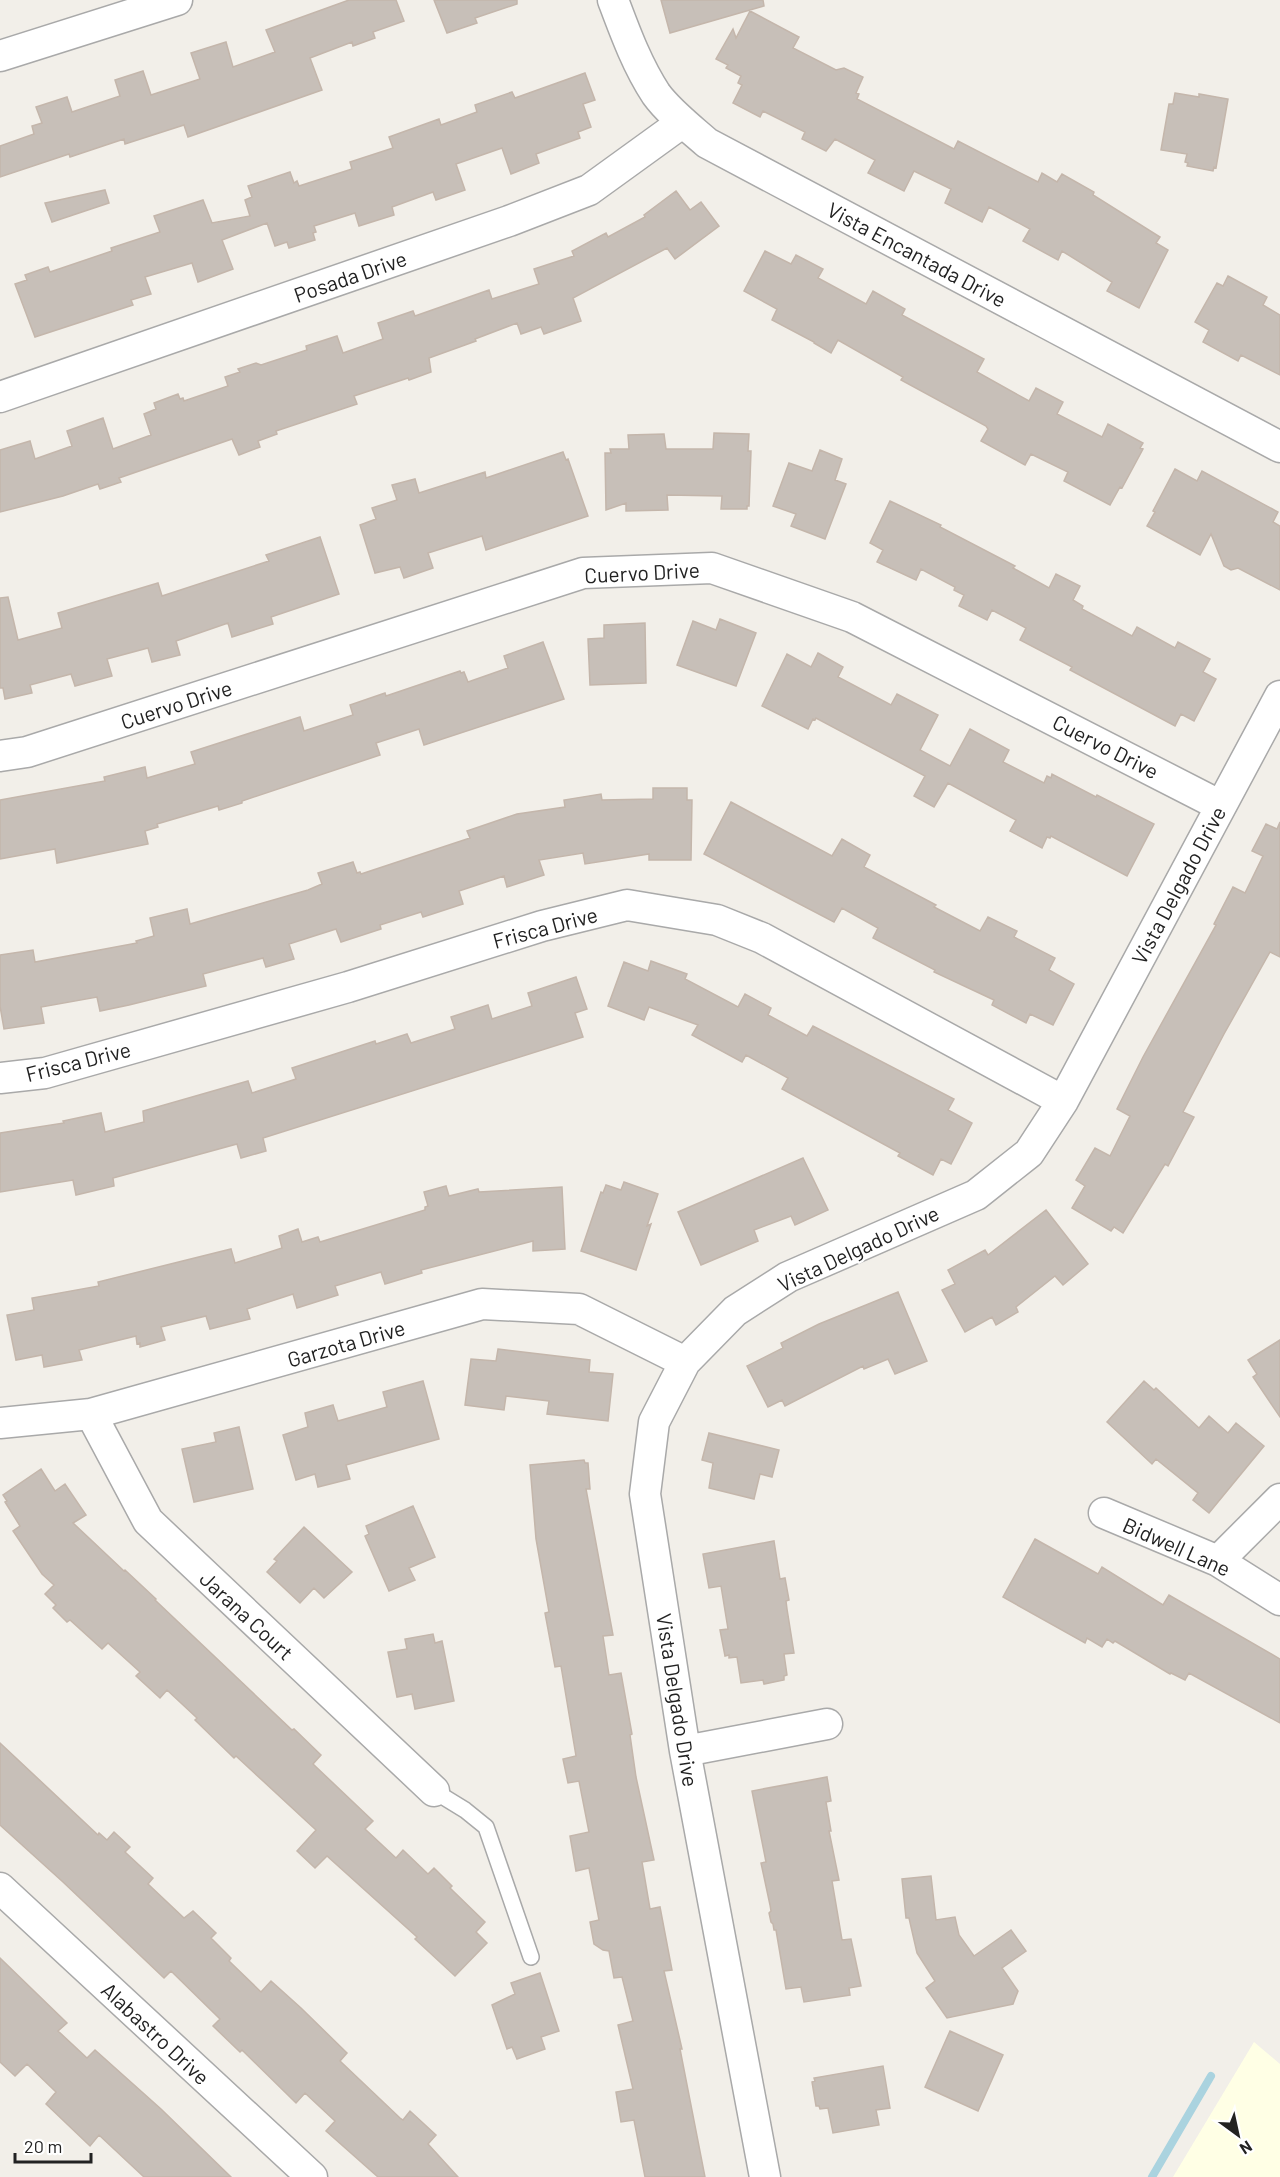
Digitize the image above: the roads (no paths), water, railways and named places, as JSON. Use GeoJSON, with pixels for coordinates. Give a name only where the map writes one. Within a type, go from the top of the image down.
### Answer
{"type":"FeatureCollection","features":[{"type":"Feature","properties":{"kind":"street"},"geometry":{"type":"LineString","coordinates":[[0,56],[177,0]]}},
{"type":"Feature","properties":{"kind":"street","name":"Vista Encantada Drive"},"geometry":{"type":"LineString","coordinates":[[614,0],[630,46],[657,95],[683,122],[707,142],[1280,447]]}},
{"type":"Feature","properties":{"kind":"street","name":"Posada Drive"},"geometry":{"type":"LineString","coordinates":[[0,397],[509,221],[590,190],[683,122]]}},
{"type":"Feature","properties":{"kind":"street","name":"Cuervo Drive"},"geometry":{"type":"LineString","coordinates":[[0,756],[27,752],[583,573],[712,568],[852,616],[1221,806]]}},
{"type":"Feature","properties":{"kind":"street","name":"Vista Delgado Drive"},"geometry":{"type":"LineString","coordinates":[[765,2177],[685,1751],[645,1494],[654,1422],[684,1362],[735,1311],[788,1277],[976,1195],[1029,1153],[1063,1101],[1280,696]]}},
{"type":"Feature","properties":{"kind":"street","name":"Frisca Drive"},"geometry":{"type":"LineString","coordinates":[[0,1078],[45,1073],[348,987],[542,926],[627,905],[717,920],[762,938],[1063,1101]]}},
{"type":"Feature","properties":{"kind":"street","name":"Garzota Drive"},"geometry":{"type":"LineString","coordinates":[[0,1423],[91,1414],[482,1304],[579,1309],[684,1362]]}},
{"type":"Feature","properties":{"kind":"street","name":"Jarana Court"},"geometry":{"type":"LineString","coordinates":[[91,1414],[148,1521],[434,1791]]}},
{"type":"Feature","properties":{"kind":"street"},"geometry":{"type":"LineString","coordinates":[[1218,1561],[1280,1499]]}},
{"type":"Feature","properties":{"kind":"street","name":"Bidwell Lane"},"geometry":{"type":"LineString","coordinates":[[1104,1514],[1218,1561],[1280,1600]]}},
{"type":"Feature","properties":{"kind":"street"},"geometry":{"type":"LineString","coordinates":[[685,1751],[827,1724]]}},
{"type":"Feature","properties":{"kind":"street","name":"Alabastro Drive"},"geometry":{"type":"LineString","coordinates":[[0,1888],[312,2177]]}},
{"type":"Feature","properties":{"kind":"lane"},"geometry":{"type":"LineString","coordinates":[[434,1791],[465,1810],[486,1827],[531,1957]]}},
{"type":"Feature","properties":{"kind":"waterway"},"geometry":{"type":"LineString","coordinates":[[1152,2177],[1211,2076]]}}]}
